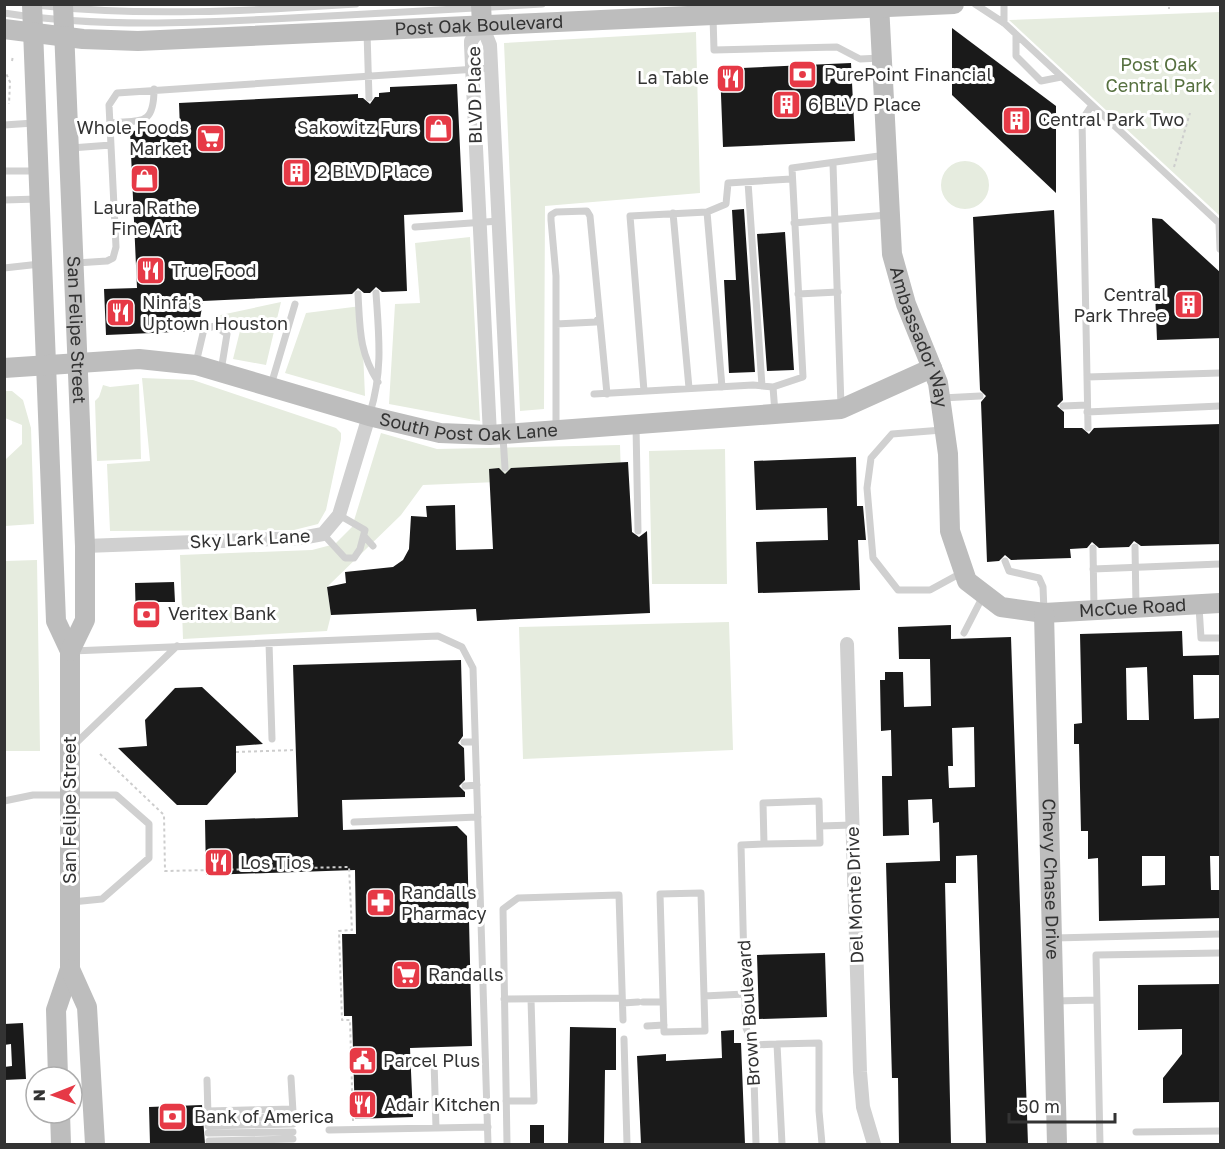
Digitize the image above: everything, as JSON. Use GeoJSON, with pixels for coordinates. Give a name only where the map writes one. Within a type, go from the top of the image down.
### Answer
{"type":"FeatureCollection","features":[{"type":"Feature","properties":{"kind":"main road","name":"Post Oak Boulevard"},"geometry":{"type":"LineString","coordinates":[[4,29],[31,13],[64,17],[138,41],[366,30],[482,12],[712,15],[954,4]]}},
{"type":"Feature","properties":{"kind":"main road","name":"Ambassador Way"},"geometry":{"type":"LineString","coordinates":[[879,6],[892,254],[906,304],[932,368],[940,398],[950,531],[967,581],[983,596],[1001,607],[1044,613]]}},
{"type":"Feature","properties":{"kind":"main road","name":"San Felipe Street"},"geometry":{"type":"LineString","coordinates":[[31,13],[56,621],[70,651],[70,969],[56,1010],[58,1065]]}},
{"type":"Feature","properties":{"kind":"main road","name":"San Felipe Street"},"geometry":{"type":"LineString","coordinates":[[64,17],[85,546],[85,620],[70,651]]}},
{"type":"Feature","properties":{"kind":"main road","name":"South Post Oak Lane"},"geometry":{"type":"LineString","coordinates":[[4,368],[139,359],[196,365],[369,416],[440,433],[501,434],[555,432],[841,409],[932,368]]}},
{"type":"Feature","properties":{"kind":"main road","name":"McCue Road"},"geometry":{"type":"LineString","coordinates":[[1044,613],[1221,603]]}},
{"type":"Feature","properties":{"kind":"main road","name":"Chevy Chase Drive"},"geometry":{"type":"LineString","coordinates":[[1044,613],[1057,1144]]}},
{"type":"Feature","properties":{"kind":"main road","name":"San Felipe Street"},"geometry":{"type":"LineString","coordinates":[[70,969],[87,1007],[95,1144]]}},
{"type":"Feature","properties":{"kind":"main road"},"geometry":{"type":"LineString","coordinates":[[60,1125],[61,1144]]}},
{"type":"Feature","properties":{"kind":"street","name":"BLVD Place"},"geometry":{"type":"LineString","coordinates":[[482,12],[490,41],[499,221],[501,434]]}},
{"type":"Feature","properties":{"kind":"street","name":"BLVD Place"},"geometry":{"type":"LineString","coordinates":[[482,12],[471,41],[472,69],[480,223],[501,434]]}},
{"type":"Feature","properties":{"kind":"street","name":"Sky Lark Lane"},"geometry":{"type":"LineString","coordinates":[[85,546],[301,538],[323,534],[339,515],[369,416]]}},
{"type":"Feature","properties":{"kind":"street","name":"Del Monte Drive"},"geometry":{"type":"LineString","coordinates":[[848,644],[860,1072],[863,1107],[874,1144]]}},
{"type":"Feature","properties":{"kind":"lane"},"geometry":{"type":"LineString","coordinates":[[64,17],[137,13],[201,13],[356,4]]}},
{"type":"Feature","properties":{"kind":"lane"},"geometry":{"type":"LineString","coordinates":[[4,13],[167,23],[482,12],[542,4]]}},
{"type":"Feature","properties":{"kind":"lane"},"geometry":{"type":"LineString","coordinates":[[975,4],[1004,23],[1220,224],[1221,249]]}},
{"type":"Feature","properties":{"kind":"lane"},"geometry":{"type":"LineString","coordinates":[[1004,4],[1004,23]]}},
{"type":"Feature","properties":{"kind":"lane"},"geometry":{"type":"LineString","coordinates":[[712,15],[714,50],[837,47],[860,59],[882,58]]}},
{"type":"Feature","properties":{"kind":"lane"},"geometry":{"type":"LineString","coordinates":[[366,30],[369,98]]}},
{"type":"Feature","properties":{"kind":"lane"},"geometry":{"type":"LineString","coordinates":[[1016,35],[1016,56],[1041,81],[1061,77]]}},
{"type":"Feature","properties":{"kind":"lane"},"geometry":{"type":"LineString","coordinates":[[74,263],[107,261],[113,258],[116,247],[109,105],[117,93],[154,88],[492,68]]}},
{"type":"Feature","properties":{"kind":"lane"},"geometry":{"type":"LineString","coordinates":[[110,123],[144,120],[154,107],[154,88]]}},
{"type":"Feature","properties":{"kind":"lane"},"geometry":{"type":"LineString","coordinates":[[1088,428],[1082,120],[1092,105]]}},
{"type":"Feature","properties":{"kind":"lane"},"geometry":{"type":"LineString","coordinates":[[4,125],[37,123]]}},
{"type":"Feature","properties":{"kind":"lane"},"geometry":{"type":"LineString","coordinates":[[69,148],[111,145]]}},
{"type":"Feature","properties":{"kind":"lane"},"geometry":{"type":"LineString","coordinates":[[594,394],[689,388],[773,387],[803,377],[791,179],[794,166],[833,164],[886,156]]}},
{"type":"Feature","properties":{"kind":"lane"},"geometry":{"type":"LineString","coordinates":[[833,164],[837,220],[841,409]]}},
{"type":"Feature","properties":{"kind":"lane"},"geometry":{"type":"LineString","coordinates":[[4,171],[39,171]]}},
{"type":"Feature","properties":{"kind":"lane"},"geometry":{"type":"LineString","coordinates":[[644,391],[630,216],[707,212],[726,204],[728,183],[791,179]]}},
{"type":"Feature","properties":{"kind":"lane"},"geometry":{"type":"LineString","coordinates":[[748,182],[762,386]]}},
{"type":"Feature","properties":{"kind":"lane"},"geometry":{"type":"LineString","coordinates":[[4,200],[40,199]]}},
{"type":"Feature","properties":{"kind":"lane"},"geometry":{"type":"LineString","coordinates":[[555,432],[556,324],[551,215],[556,212],[587,211],[590,216],[598,319],[608,394]]}},
{"type":"Feature","properties":{"kind":"lane"},"geometry":{"type":"LineString","coordinates":[[707,212],[722,387]]}},
{"type":"Feature","properties":{"kind":"lane"},"geometry":{"type":"LineString","coordinates":[[673,213],[689,388]]}},
{"type":"Feature","properties":{"kind":"lane"},"geometry":{"type":"LineString","coordinates":[[794,224],[890,215]]}},
{"type":"Feature","properties":{"kind":"lane"},"geometry":{"type":"LineString","coordinates":[[415,227],[499,221]]}},
{"type":"Feature","properties":{"kind":"lane"},"geometry":{"type":"LineString","coordinates":[[4,268],[43,264]]}},
{"type":"Feature","properties":{"kind":"lane"},"geometry":{"type":"LineString","coordinates":[[798,294],[838,292]]}},
{"type":"Feature","properties":{"kind":"lane"},"geometry":{"type":"LineString","coordinates":[[369,416],[378,382],[380,351],[376,293]]}},
{"type":"Feature","properties":{"kind":"lane"},"geometry":{"type":"LineString","coordinates":[[358,294],[361,343],[366,363],[378,382]]}},
{"type":"Feature","properties":{"kind":"lane"},"geometry":{"type":"LineString","coordinates":[[271,386],[295,304]]}},
{"type":"Feature","properties":{"kind":"lane"},"geometry":{"type":"LineString","coordinates":[[556,324],[596,322],[598,319]]}},
{"type":"Feature","properties":{"kind":"lane"},"geometry":{"type":"LineString","coordinates":[[196,365],[204,328],[215,326],[227,334],[221,371]]}},
{"type":"Feature","properties":{"kind":"lane"},"geometry":{"type":"LineString","coordinates":[[1087,377],[1221,373]]}},
{"type":"Feature","properties":{"kind":"lane"},"geometry":{"type":"LineString","coordinates":[[773,387],[775,415]]}},
{"type":"Feature","properties":{"kind":"lane"},"geometry":{"type":"LineString","coordinates":[[940,398],[980,396]]}},
{"type":"Feature","properties":{"kind":"lane"},"geometry":{"type":"LineString","coordinates":[[1063,406],[1087,409],[1221,406]]}},
{"type":"Feature","properties":{"kind":"lane"},"geometry":{"type":"LineString","coordinates":[[636,426],[638,531]]}},
{"type":"Feature","properties":{"kind":"lane"},"geometry":{"type":"LineString","coordinates":[[944,430],[892,434],[871,458],[867,488],[873,558],[898,590],[930,590],[964,571]]}},
{"type":"Feature","properties":{"kind":"lane"},"geometry":{"type":"LineString","coordinates":[[501,434],[505,468]]}},
{"type":"Feature","properties":{"kind":"lane"},"geometry":{"type":"LineString","coordinates":[[323,534],[345,558],[354,558],[360,549],[366,531],[339,515]]}},
{"type":"Feature","properties":{"kind":"lane"},"geometry":{"type":"LineString","coordinates":[[364,537],[373,546]]}},
{"type":"Feature","properties":{"kind":"lane"},"geometry":{"type":"LineString","coordinates":[[1135,546],[1137,608]]}},
{"type":"Feature","properties":{"kind":"lane"},"geometry":{"type":"LineString","coordinates":[[1093,548],[1094,610]]}},
{"type":"Feature","properties":{"kind":"lane"},"geometry":{"type":"LineString","coordinates":[[1005,561],[1009,571],[1039,578],[1043,587],[1044,613]]}},
{"type":"Feature","properties":{"kind":"lane"},"geometry":{"type":"LineString","coordinates":[[1093,569],[1221,564]]}},
{"type":"Feature","properties":{"kind":"lane"},"geometry":{"type":"LineString","coordinates":[[964,633],[983,596]]}},
{"type":"Feature","properties":{"kind":"lane"},"geometry":{"type":"LineString","coordinates":[[1199,604],[1201,638],[1221,638]]}},
{"type":"Feature","properties":{"kind":"lane"},"geometry":{"type":"LineString","coordinates":[[70,651],[438,636],[462,647],[473,668],[488,1144]]}},
{"type":"Feature","properties":{"kind":"lane"},"geometry":{"type":"LineString","coordinates":[[269,643],[272,739]]}},
{"type":"Feature","properties":{"kind":"lane"},"geometry":{"type":"LineString","coordinates":[[70,749],[177,646]]}},
{"type":"Feature","properties":{"kind":"lane"},"geometry":{"type":"LineString","coordinates":[[464,742],[475,742]]}},
{"type":"Feature","properties":{"kind":"lane"},"geometry":{"type":"LineString","coordinates":[[465,786],[477,785]]}},
{"type":"Feature","properties":{"kind":"lane"},"geometry":{"type":"LineString","coordinates":[[4,801],[33,795],[116,795],[149,824],[149,858],[102,899],[70,902]]}},
{"type":"Feature","properties":{"kind":"lane"},"geometry":{"type":"LineString","coordinates":[[819,801],[820,826],[820,843],[764,844],[763,803],[819,801]]}},
{"type":"Feature","properties":{"kind":"lane"},"geometry":{"type":"LineString","coordinates":[[354,822],[478,817]]}},
{"type":"Feature","properties":{"kind":"lane"},"geometry":{"type":"LineString","coordinates":[[820,826],[853,825]]}},
{"type":"Feature","properties":{"kind":"lane","name":"Brown Boulevard"},"geometry":{"type":"LineString","coordinates":[[756,1144],[753,1045],[746,1028],[741,845],[764,844]]}},
{"type":"Feature","properties":{"kind":"lane"},"geometry":{"type":"LineString","coordinates":[[701,893],[705,1031],[664,1032],[663,1002],[660,894],[701,893]]}},
{"type":"Feature","properties":{"kind":"lane"},"geometry":{"type":"LineString","coordinates":[[507,1144],[503,909],[518,898],[619,895],[623,1020]]}},
{"type":"Feature","properties":{"kind":"lane"},"geometry":{"type":"LineString","coordinates":[[1052,938],[1221,934]]}},
{"type":"Feature","properties":{"kind":"lane"},"geometry":{"type":"LineString","coordinates":[[1100,1144],[1096,955],[1221,954]]}},
{"type":"Feature","properties":{"kind":"lane"},"geometry":{"type":"LineString","coordinates":[[704,996],[745,994]]}},
{"type":"Feature","properties":{"kind":"lane"},"geometry":{"type":"LineString","coordinates":[[504,999],[663,1002]]}},
{"type":"Feature","properties":{"kind":"lane"},"geometry":{"type":"LineString","coordinates":[[506,1101],[534,1101],[531,999]]}},
{"type":"Feature","properties":{"kind":"lane"},"geometry":{"type":"LineString","coordinates":[[1053,1001],[1097,1000]]}},
{"type":"Feature","properties":{"kind":"lane"},"geometry":{"type":"LineString","coordinates":[[647,1026],[664,1026]]}},
{"type":"Feature","properties":{"kind":"lane"},"geometry":{"type":"LineString","coordinates":[[624,1039],[627,1144]]}},
{"type":"Feature","properties":{"kind":"lane"},"geometry":{"type":"LineString","coordinates":[[753,1045],[819,1042],[819,1111],[822,1144]]}},
{"type":"Feature","properties":{"kind":"lane"},"geometry":{"type":"LineString","coordinates":[[777,1044],[782,1144]]}},
{"type":"Feature","properties":{"kind":"lane"},"geometry":{"type":"LineString","coordinates":[[434,1060],[436,1128]]}},
{"type":"Feature","properties":{"kind":"lane"},"geometry":{"type":"LineString","coordinates":[[291,1078],[293,1128]]}},
{"type":"Feature","properties":{"kind":"lane"},"geometry":{"type":"LineString","coordinates":[[207,1080],[208,1129]]}},
{"type":"Feature","properties":{"kind":"lane"},"geometry":{"type":"LineString","coordinates":[[329,1130],[488,1127]]}},
{"type":"Feature","properties":{"kind":"lane"},"geometry":{"type":"LineString","coordinates":[[208,1129],[293,1128]]}},
{"type":"Feature","properties":{"kind":"lane"},"geometry":{"type":"LineString","coordinates":[[208,1129],[293,1128]]}},
{"type":"Feature","properties":{"kind":"lane"},"geometry":{"type":"LineString","coordinates":[[208,1129],[293,1128]]}},
{"type":"Feature","properties":{"kind":"lane"},"geometry":{"type":"LineString","coordinates":[[1136,1132],[1221,1131]]}},
{"type":"Feature","properties":{"kind":"path"},"geometry":{"type":"LineString","coordinates":[[13,56],[12,61],[18,60]]}},
{"type":"Feature","properties":{"kind":"path"},"geometry":{"type":"LineString","coordinates":[[4,69],[10,82],[9,104]]}},
{"type":"Feature","properties":{"kind":"path"},"geometry":{"type":"LineString","coordinates":[[1171,178],[1190,113]]}},
{"type":"Feature","properties":{"kind":"path"},"geometry":{"type":"LineString","coordinates":[[236,752],[296,750]]}},
{"type":"Feature","properties":{"kind":"path"},"geometry":{"type":"LineString","coordinates":[[165,871],[349,867],[352,930],[339,931],[342,1020],[350,1020],[354,1130]]}},
{"type":"Feature","properties":{"kind":"green space","name":"Post Oak Central Park"},"geometry":{"type":"Polygon","coordinates":[[[1220,12],[1220,216],[1009,20],[1220,12]]]}},
{"type":"Feature","properties":{"kind":"green space"},"geometry":{"type":"Polygon","coordinates":[[[696,32],[700,193],[545,206],[544,409],[520,411],[504,43],[696,32]]]}},
{"type":"Feature","properties":{"kind":"green space"},"geometry":{"type":"Polygon","coordinates":[[[965,161],[982,168],[989,185],[982,202],[965,209],[948,202],[941,185],[948,168],[965,161]]]}},
{"type":"Feature","properties":{"kind":"green space"},"geometry":{"type":"Polygon","coordinates":[[[470,237],[480,421],[389,404],[395,304],[420,303],[415,243],[470,237]]]}},
{"type":"Feature","properties":{"kind":"green space"},"geometry":{"type":"Polygon","coordinates":[[[281,302],[266,365],[233,359],[240,331],[216,316],[281,302]]]}},
{"type":"Feature","properties":{"kind":"green space"},"geometry":{"type":"Polygon","coordinates":[[[361,306],[365,396],[285,373],[306,313],[361,306]]]}},
{"type":"Feature","properties":{"kind":"green space"},"geometry":{"type":"Polygon","coordinates":[[[142,378],[193,380],[336,428],[341,433],[341,439],[326,510],[318,524],[294,530],[110,531],[107,464],[150,461],[142,378]]]}},
{"type":"Feature","properties":{"kind":"green space"},"geometry":{"type":"Polygon","coordinates":[[[139,384],[141,459],[97,461],[95,401],[103,385],[110,387],[139,384]]]}},
{"type":"Feature","properties":{"kind":"green space"},"geometry":{"type":"Polygon","coordinates":[[[5,391],[12,391],[23,400],[31,428],[34,524],[5,526],[5,460],[22,444],[22,425],[5,418],[5,391]]]}},
{"type":"Feature","properties":{"kind":"green space"},"geometry":{"type":"Polygon","coordinates":[[[381,433],[437,449],[620,445],[621,477],[423,485],[401,515],[327,587],[331,615],[327,631],[183,639],[180,555],[312,550],[335,544],[352,527],[381,433]]]}},
{"type":"Feature","properties":{"kind":"green space"},"geometry":{"type":"Polygon","coordinates":[[[725,449],[727,584],[652,584],[649,451],[725,449]]]}},
{"type":"Feature","properties":{"kind":"green space"},"geometry":{"type":"Polygon","coordinates":[[[37,560],[40,751],[5,751],[5,561],[37,560]]]}},
{"type":"Feature","properties":{"kind":"green space"},"geometry":{"type":"Polygon","coordinates":[[[729,622],[733,750],[523,759],[519,627],[729,622]]]}},
{"type":"Feature","properties":{"kind":"building","name":"Central Park Two"},"geometry":{"type":"Polygon","coordinates":[[[952,28],[1056,106],[1056,193],[952,95],[952,28]]]}},
{"type":"Feature","properties":{"kind":"building","name":"6 BLVD Place"},"geometry":{"type":"Polygon","coordinates":[[[851,63],[855,141],[723,147],[720,69],[851,63]]]}},
{"type":"Feature","properties":{"kind":"building","name":"2 BLVD Place"},"geometry":{"type":"Polygon","coordinates":[[[457,84],[463,212],[404,215],[407,291],[382,292],[376,287],[370,293],[364,293],[358,288],[352,294],[203,301],[198,331],[106,335],[104,289],[137,288],[130,131],[180,129],[179,103],[358,94],[358,98],[363,98],[370,104],[375,97],[379,97],[379,93],[390,92],[390,87],[457,84]]]}},
{"type":"Feature","properties":{"kind":"building"},"geometry":{"type":"Polygon","coordinates":[[[744,209],[755,372],[729,373],[724,280],[736,280],[732,210],[744,209]]]}},
{"type":"Feature","properties":{"kind":"building"},"geometry":{"type":"Polygon","coordinates":[[[1054,210],[1063,400],[1057,406],[1064,412],[1064,428],[1082,428],[1089,434],[1094,428],[1221,424],[1221,544],[1141,546],[1134,541],[1129,547],[1099,548],[1092,542],[1087,548],[1070,549],[1071,558],[1011,560],[1005,555],[999,561],[987,562],[981,402],[986,396],[980,390],[973,217],[1054,210]]]}},
{"type":"Feature","properties":{"kind":"building","name":"Central Park Three"},"geometry":{"type":"Polygon","coordinates":[[[1152,218],[1162,219],[1221,273],[1221,338],[1157,340],[1152,218]]]}},
{"type":"Feature","properties":{"kind":"building"},"geometry":{"type":"Polygon","coordinates":[[[785,232],[794,370],[767,371],[757,234],[785,232]]]}},
{"type":"Feature","properties":{"kind":"building"},"geometry":{"type":"Polygon","coordinates":[[[856,457],[857,506],[863,506],[866,540],[858,540],[860,590],[758,593],[756,542],[828,540],[827,508],[756,510],[754,461],[856,457]]]}},
{"type":"Feature","properties":{"kind":"building"},"geometry":{"type":"Polygon","coordinates":[[[628,462],[632,532],[639,537],[647,531],[650,613],[477,621],[476,609],[331,615],[327,587],[346,583],[345,572],[393,567],[403,560],[409,549],[411,516],[427,517],[426,506],[455,505],[456,550],[493,549],[489,469],[499,468],[505,474],[511,468],[628,462]]]}},
{"type":"Feature","properties":{"kind":"building","name":"Veritex Bank"},"geometry":{"type":"Polygon","coordinates":[[[174,582],[175,602],[157,602],[157,625],[136,626],[135,583],[174,582]]]}},
{"type":"Feature","properties":{"kind":"building"},"geometry":{"type":"Polygon","coordinates":[[[951,625],[951,639],[1011,637],[1028,1144],[986,1144],[977,855],[956,856],[956,883],[945,883],[951,1144],[899,1144],[898,1078],[892,1078],[886,863],[940,861],[939,822],[933,823],[932,799],[908,800],[909,835],[883,836],[882,776],[892,776],[891,730],[881,731],[880,680],[885,680],[885,672],[903,672],[904,707],[931,706],[930,659],[899,659],[898,627],[951,625]],[[974,727],[952,728],[953,766],[948,766],[949,788],[975,787],[974,727]]]}},
{"type":"Feature","properties":{"kind":"building"},"geometry":{"type":"Polygon","coordinates":[[[1182,631],[1183,656],[1221,655],[1221,675],[1193,675],[1194,719],[1221,718],[1219,856],[1210,856],[1211,890],[1221,890],[1221,918],[1099,921],[1098,858],[1088,859],[1088,831],[1081,831],[1079,744],[1074,744],[1074,724],[1082,723],[1080,634],[1182,631]],[[1147,667],[1126,668],[1127,720],[1149,720],[1147,667]],[[1142,856],[1142,886],[1165,885],[1165,856],[1142,856]]]}},
{"type":"Feature","properties":{"kind":"building"},"geometry":{"type":"Polygon","coordinates":[[[461,660],[463,736],[458,743],[464,748],[465,780],[459,786],[465,792],[465,797],[342,800],[343,830],[457,826],[467,836],[472,1046],[410,1048],[413,1117],[355,1119],[352,1016],[344,1016],[342,934],[356,934],[355,870],[206,875],[205,820],[298,817],[293,665],[461,660]]]}},
{"type":"Feature","properties":{"kind":"building"},"geometry":{"type":"Polygon","coordinates":[[[202,687],[263,744],[236,746],[236,772],[207,805],[177,805],[118,748],[147,746],[145,720],[175,688],[202,687]]]}},
{"type":"Feature","properties":{"kind":"building"},"geometry":{"type":"Polygon","coordinates":[[[825,953],[827,1017],[759,1019],[757,955],[825,953]]]}},
{"type":"Feature","properties":{"kind":"building"},"geometry":{"type":"Polygon","coordinates":[[[1221,984],[1221,1102],[1163,1103],[1163,1078],[1182,1054],[1182,1029],[1138,1030],[1138,985],[1221,984]]]}},
{"type":"Feature","properties":{"kind":"building"},"geometry":{"type":"Polygon","coordinates":[[[23,1023],[24,1079],[4,1080],[4,1067],[12,1066],[11,1044],[4,1045],[4,1024],[23,1023]]]}},
{"type":"Feature","properties":{"kind":"building"},"geometry":{"type":"Polygon","coordinates":[[[570,1027],[616,1028],[616,1070],[605,1070],[604,1144],[568,1144],[570,1027]]]}},
{"type":"Feature","properties":{"kind":"building"},"geometry":{"type":"Polygon","coordinates":[[[734,1030],[734,1043],[741,1043],[745,1144],[641,1144],[637,1056],[666,1054],[666,1061],[722,1058],[721,1031],[734,1030]]]}},
{"type":"Feature","properties":{"kind":"building","name":"Bank of America"},"geometry":{"type":"Polygon","coordinates":[[[202,1105],[205,1144],[150,1144],[149,1107],[202,1105]]]}},
{"type":"Feature","properties":{"kind":"building"},"geometry":{"type":"Polygon","coordinates":[[[530,1125],[544,1125],[544,1144],[530,1144],[530,1125]]]}},
{"type":"Feature","properties":{"kind":"place","name":"PurePoint Financial"},"geometry":{"type":"Point","coordinates":[803,75]}},
{"type":"Feature","properties":{"kind":"place","name":"La Table"},"geometry":{"type":"Point","coordinates":[730,78]}},
{"type":"Feature","properties":{"kind":"place","name":"6 BLVD Place"},"geometry":{"type":"Point","coordinates":[787,105]}},
{"type":"Feature","properties":{"kind":"place","name":"Central Park Two"},"geometry":{"type":"Point","coordinates":[1017,120]}},
{"type":"Feature","properties":{"kind":"place","name":"Sakowitz Furs"},"geometry":{"type":"Point","coordinates":[439,128]}},
{"type":"Feature","properties":{"kind":"place","name":"Whole Foods Market"},"geometry":{"type":"Point","coordinates":[210,138]}},
{"type":"Feature","properties":{"kind":"place","name":"2 BLVD Place"},"geometry":{"type":"Point","coordinates":[296,172]}},
{"type":"Feature","properties":{"kind":"place","name":"Laura Rathe Fine Art"},"geometry":{"type":"Point","coordinates":[145,179]}},
{"type":"Feature","properties":{"kind":"place","name":"True Food"},"geometry":{"type":"Point","coordinates":[150,271]}},
{"type":"Feature","properties":{"kind":"place","name":"Central Park Three"},"geometry":{"type":"Point","coordinates":[1188,305]}},
{"type":"Feature","properties":{"kind":"place","name":"Ninfa's Uptown Houston"},"geometry":{"type":"Point","coordinates":[121,313]}},
{"type":"Feature","properties":{"kind":"place","name":"Veritex Bank"},"geometry":{"type":"Point","coordinates":[147,614]}},
{"type":"Feature","properties":{"kind":"place","name":"Los Tios"},"geometry":{"type":"Point","coordinates":[219,863]}},
{"type":"Feature","properties":{"kind":"place","name":"Randalls Pharmacy"},"geometry":{"type":"Point","coordinates":[380,903]}},
{"type":"Feature","properties":{"kind":"place","name":"Randalls"},"geometry":{"type":"Point","coordinates":[407,975]}},
{"type":"Feature","properties":{"kind":"place","name":"Parcel Plus"},"geometry":{"type":"Point","coordinates":[362,1061]}},
{"type":"Feature","properties":{"kind":"place","name":"Adair Kitchen"},"geometry":{"type":"Point","coordinates":[363,1105]}},
{"type":"Feature","properties":{"kind":"place","name":"Bank of America"},"geometry":{"type":"Point","coordinates":[173,1117]}}]}
